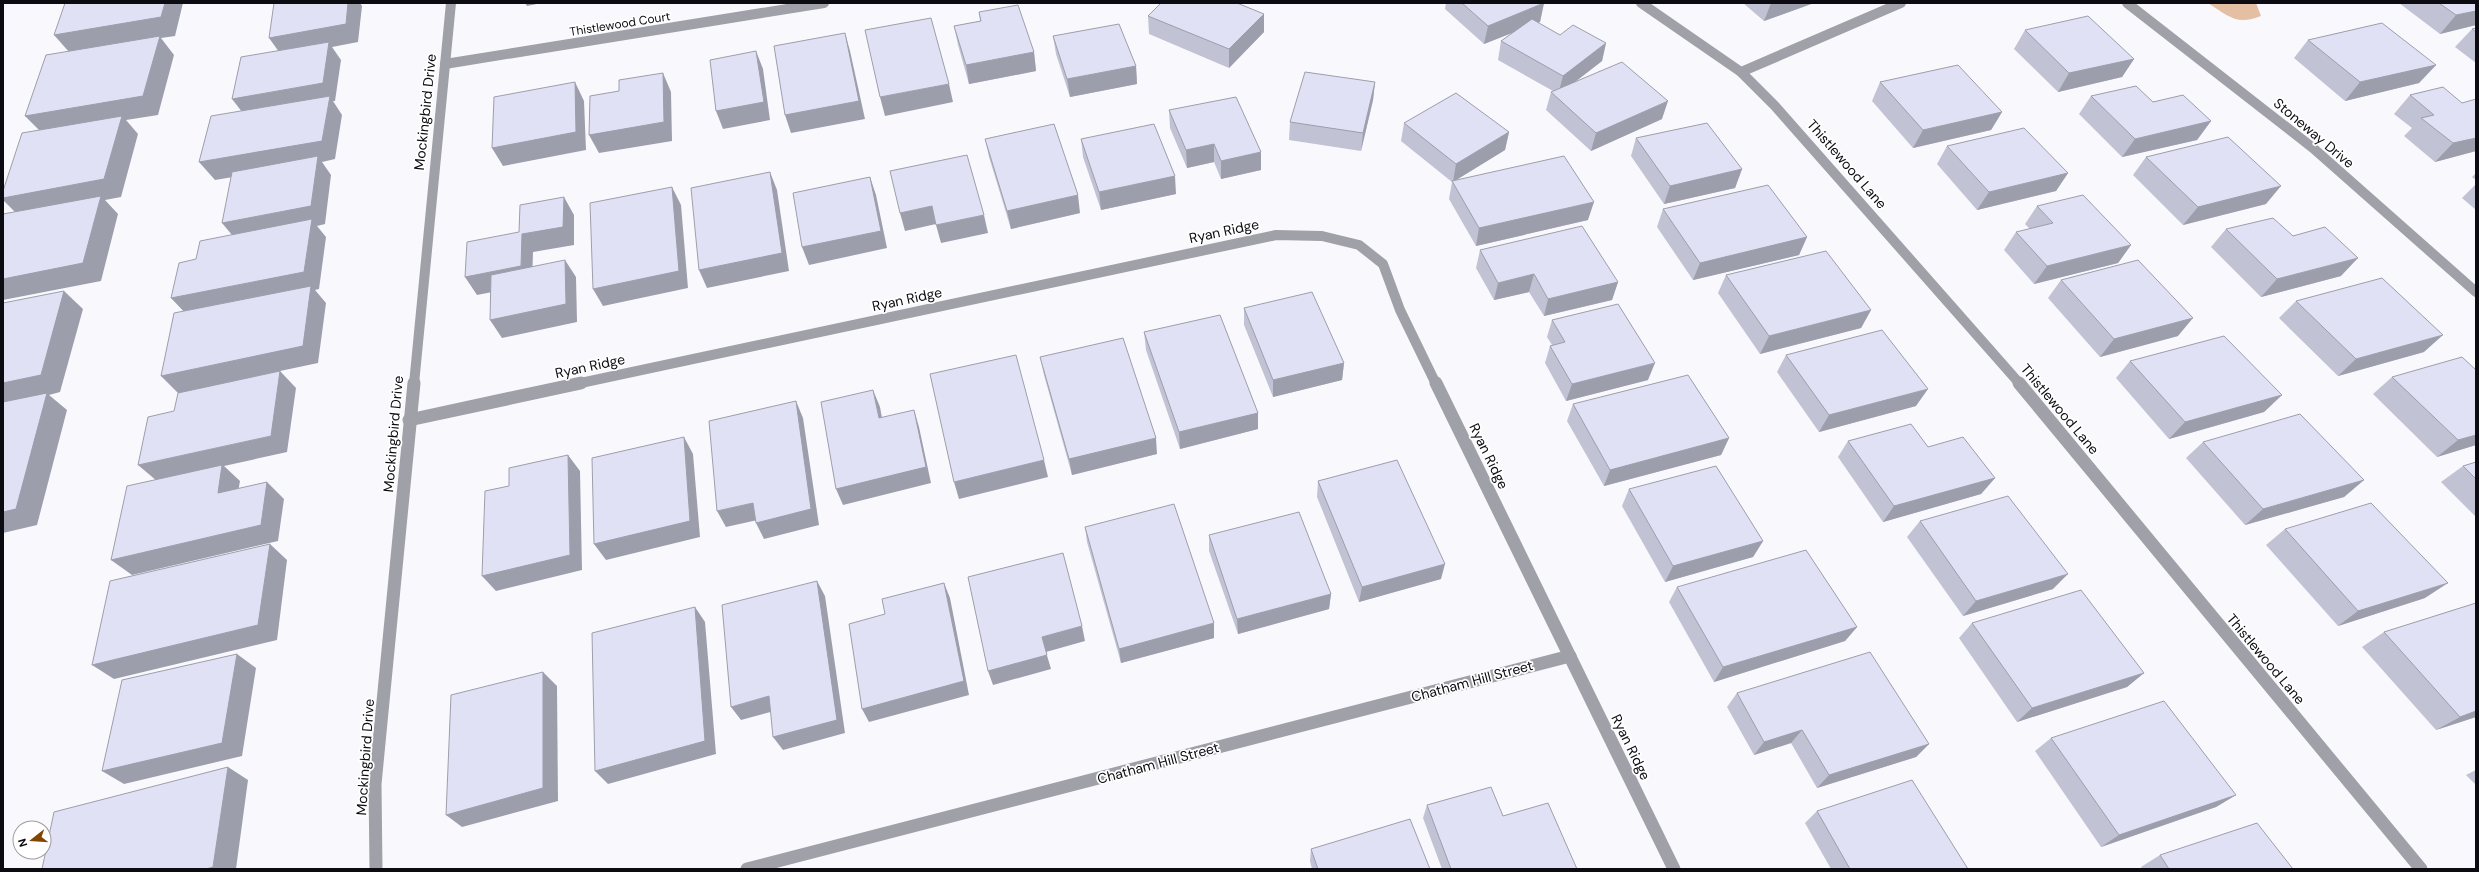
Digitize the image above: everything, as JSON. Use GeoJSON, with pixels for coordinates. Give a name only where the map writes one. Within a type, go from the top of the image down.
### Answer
{"type":"FeatureCollection","features":[{"type":"Feature","properties":{"kind":"street","name":"Mockingbird Drive"},"geometry":{"type":"LineString","coordinates":[[376,869],[375,784],[409,420],[451,3]]}},
{"type":"Feature","properties":{"kind":"street","name":"Thistlewood Court"},"geometry":{"type":"LineString","coordinates":[[445,64],[824,3]]}},
{"type":"Feature","properties":{"kind":"street","name":"Thistlewood Lane"},"geometry":{"type":"LineString","coordinates":[[1641,3],[1741,72],[1775,106],[2004,365],[2421,869]]}},
{"type":"Feature","properties":{"kind":"street"},"geometry":{"type":"LineString","coordinates":[[1741,72],[1901,3]]}},
{"type":"Feature","properties":{"kind":"street","name":"Stoneway Drive"},"geometry":{"type":"LineString","coordinates":[[2127,3],[2313,148],[2476,292]]}},
{"type":"Feature","properties":{"kind":"street","name":"Ryan Ridge"},"geometry":{"type":"LineString","coordinates":[[409,420],[1276,236],[1322,236],[1359,245],[1383,264],[1400,310],[1674,869]]}},
{"type":"Feature","properties":{"kind":"street","name":"Chatham Hill Street"},"geometry":{"type":"LineString","coordinates":[[747,869],[1570,656]]}},
{"type":"Feature","properties":{"kind":"shaded area"},"geometry":{"type":"Polygon","coordinates":[[[2208,3],[2256,3],[2261,16],[2253,19],[2239,20],[2227,15],[2208,3]]]}},
{"type":"Feature","properties":{"kind":"building"},"geometry":{"type":"Polygon","coordinates":[[[65,3],[165,3],[161,17],[54,35],[65,3]]]}},
{"type":"Feature","properties":{"kind":"building"},"geometry":{"type":"Polygon","coordinates":[[[274,3],[348,3],[346,24],[269,38],[274,3]]]}},
{"type":"Feature","properties":{"kind":"building"},"geometry":{"type":"Polygon","coordinates":[[[1161,3],[1237,3],[1264,14],[1229,49],[1148,16],[1161,3]]]}},
{"type":"Feature","properties":{"kind":"building"},"geometry":{"type":"Polygon","coordinates":[[[1462,3],[1544,3],[1488,26],[1462,3]]]}},
{"type":"Feature","properties":{"kind":"building"},"geometry":{"type":"Polygon","coordinates":[[[2439,3],[2476,3],[2476,11],[2456,15],[2439,3]]]}},
{"type":"Feature","properties":{"kind":"building"},"geometry":{"type":"Polygon","coordinates":[[[1018,5],[1034,52],[966,65],[954,26],[981,21],[979,12],[1018,5]]]}},
{"type":"Feature","properties":{"kind":"building"},"geometry":{"type":"Polygon","coordinates":[[[2088,16],[2134,59],[2069,73],[2025,30],[2088,16]]]}},
{"type":"Feature","properties":{"kind":"building"},"geometry":{"type":"Polygon","coordinates":[[[931,18],[949,84],[880,97],[865,30],[931,18]]]}},
{"type":"Feature","properties":{"kind":"building"},"geometry":{"type":"Polygon","coordinates":[[[1532,19],[1560,35],[1573,25],[1606,43],[1563,76],[1501,41],[1532,19]]]}},
{"type":"Feature","properties":{"kind":"building"},"geometry":{"type":"Polygon","coordinates":[[[2382,23],[2436,65],[2360,82],[2308,40],[2382,23]]]}},
{"type":"Feature","properties":{"kind":"building"},"geometry":{"type":"Polygon","coordinates":[[[1119,24],[1136,66],[1067,79],[1053,36],[1119,24]]]}},
{"type":"Feature","properties":{"kind":"building"},"geometry":{"type":"Polygon","coordinates":[[[845,33],[859,101],[785,115],[774,46],[845,33]]]}},
{"type":"Feature","properties":{"kind":"building"},"geometry":{"type":"Polygon","coordinates":[[[160,36],[143,96],[25,116],[46,55],[160,36]]]}},
{"type":"Feature","properties":{"kind":"building"},"geometry":{"type":"Polygon","coordinates":[[[329,42],[323,83],[232,99],[241,57],[329,42]]]}},
{"type":"Feature","properties":{"kind":"building"},"geometry":{"type":"Polygon","coordinates":[[[756,51],[764,102],[716,111],[710,60],[756,51]]]}},
{"type":"Feature","properties":{"kind":"building"},"geometry":{"type":"Polygon","coordinates":[[[1622,62],[1668,101],[1596,133],[1551,92],[1622,62]]]}},
{"type":"Feature","properties":{"kind":"building"},"geometry":{"type":"Polygon","coordinates":[[[1958,65],[2002,112],[1923,130],[1880,82],[1958,65]]]}},
{"type":"Feature","properties":{"kind":"building"},"geometry":{"type":"Polygon","coordinates":[[[1305,72],[1375,82],[1363,133],[1290,122],[1305,72]]]}},
{"type":"Feature","properties":{"kind":"building"},"geometry":{"type":"Polygon","coordinates":[[[663,73],[664,122],[589,135],[590,96],[619,91],[619,80],[663,73]]]}},
{"type":"Feature","properties":{"kind":"building"},"geometry":{"type":"Polygon","coordinates":[[[575,82],[576,132],[492,148],[494,97],[575,82]]]}},
{"type":"Feature","properties":{"kind":"building"},"geometry":{"type":"Polygon","coordinates":[[[2136,86],[2153,102],[2183,95],[2211,121],[2135,139],[2091,96],[2136,86]]]}},
{"type":"Feature","properties":{"kind":"building"},"geometry":{"type":"Polygon","coordinates":[[[2443,87],[2462,103],[2476,99],[2476,138],[2453,143],[2421,118],[2434,115],[2410,95],[2443,87]]]}},
{"type":"Feature","properties":{"kind":"building"},"geometry":{"type":"Polygon","coordinates":[[[1456,93],[1509,132],[1456,164],[1404,123],[1456,93]]]}},
{"type":"Feature","properties":{"kind":"building"},"geometry":{"type":"Polygon","coordinates":[[[330,96],[322,141],[199,162],[211,116],[330,96]]]}},
{"type":"Feature","properties":{"kind":"building"},"geometry":{"type":"Polygon","coordinates":[[[1236,97],[1261,152],[1221,161],[1214,144],[1186,150],[1169,110],[1236,97]]]}},
{"type":"Feature","properties":{"kind":"building"},"geometry":{"type":"Polygon","coordinates":[[[122,116],[104,179],[3,198],[3,191],[22,133],[122,116]]]}},
{"type":"Feature","properties":{"kind":"building"},"geometry":{"type":"Polygon","coordinates":[[[1707,123],[1742,169],[1670,186],[1636,138],[1707,123]]]}},
{"type":"Feature","properties":{"kind":"building"},"geometry":{"type":"Polygon","coordinates":[[[1054,124],[1078,195],[1007,211],[985,139],[1054,124]]]}},
{"type":"Feature","properties":{"kind":"building"},"geometry":{"type":"Polygon","coordinates":[[[1154,124],[1175,176],[1099,192],[1081,139],[1154,124]]]}},
{"type":"Feature","properties":{"kind":"building"},"geometry":{"type":"Polygon","coordinates":[[[2024,128],[2068,173],[1989,192],[1947,146],[2024,128]]]}},
{"type":"Feature","properties":{"kind":"building"},"geometry":{"type":"Polygon","coordinates":[[[2228,137],[2281,186],[2198,207],[2146,157],[2228,137]]]}},
{"type":"Feature","properties":{"kind":"building"},"geometry":{"type":"Polygon","coordinates":[[[967,155],[984,215],[936,225],[932,206],[900,213],[890,171],[967,155]]]}},
{"type":"Feature","properties":{"kind":"building"},"geometry":{"type":"Polygon","coordinates":[[[318,156],[311,206],[222,223],[232,172],[318,156]]]}},
{"type":"Feature","properties":{"kind":"building"},"geometry":{"type":"Polygon","coordinates":[[[1564,156],[1594,202],[1479,228],[1452,181],[1564,156]]]}},
{"type":"Feature","properties":{"kind":"building"},"geometry":{"type":"Polygon","coordinates":[[[770,172],[782,253],[699,270],[691,188],[770,172]]]}},
{"type":"Feature","properties":{"kind":"building"},"geometry":{"type":"Polygon","coordinates":[[[870,177],[881,231],[802,247],[793,193],[870,177]]]}},
{"type":"Feature","properties":{"kind":"building"},"geometry":{"type":"Polygon","coordinates":[[[1768,185],[1807,237],[1700,263],[1663,209],[1768,185]]]}},
{"type":"Feature","properties":{"kind":"building"},"geometry":{"type":"Polygon","coordinates":[[[672,187],[679,271],[593,289],[590,203],[672,187]]]}},
{"type":"Feature","properties":{"kind":"building"},"geometry":{"type":"Polygon","coordinates":[[[2083,195],[2131,245],[2047,266],[2016,232],[2053,223],[2037,206],[2083,195]]]}},
{"type":"Feature","properties":{"kind":"building"},"geometry":{"type":"Polygon","coordinates":[[[101,196],[83,263],[3,279],[3,214],[101,196]]]}},
{"type":"Feature","properties":{"kind":"building"},"geometry":{"type":"Polygon","coordinates":[[[564,197],[563,227],[522,234],[521,266],[465,277],[467,242],[519,232],[520,205],[564,197]]]}},
{"type":"Feature","properties":{"kind":"building"},"geometry":{"type":"Polygon","coordinates":[[[2273,218],[2293,236],[2325,227],[2358,258],[2277,279],[2226,229],[2273,218]]]}},
{"type":"Feature","properties":{"kind":"building"},"geometry":{"type":"Polygon","coordinates":[[[312,219],[304,272],[171,298],[179,263],[196,259],[200,241],[312,219]]]}},
{"type":"Feature","properties":{"kind":"building"},"geometry":{"type":"Polygon","coordinates":[[[1582,226],[1618,282],[1548,299],[1534,274],[1498,283],[1480,250],[1582,226]]]}},
{"type":"Feature","properties":{"kind":"building"},"geometry":{"type":"Polygon","coordinates":[[[1826,251],[1871,310],[1769,336],[1726,275],[1826,251]]]}},
{"type":"Feature","properties":{"kind":"building"},"geometry":{"type":"Polygon","coordinates":[[[565,260],[566,304],[490,320],[491,275],[565,260]]]}},
{"type":"Feature","properties":{"kind":"building"},"geometry":{"type":"Polygon","coordinates":[[[2138,260],[2193,318],[2114,339],[2061,280],[2138,260]]]}},
{"type":"Feature","properties":{"kind":"building"},"geometry":{"type":"Polygon","coordinates":[[[2382,278],[2443,335],[2356,359],[2296,301],[2382,278]]]}},
{"type":"Feature","properties":{"kind":"building"},"geometry":{"type":"Polygon","coordinates":[[[311,286],[303,346],[161,376],[174,313],[311,286]]]}},
{"type":"Feature","properties":{"kind":"building"},"geometry":{"type":"Polygon","coordinates":[[[64,291],[41,375],[3,383],[3,303],[64,291]]]}},
{"type":"Feature","properties":{"kind":"building"},"geometry":{"type":"Polygon","coordinates":[[[1312,292],[1344,363],[1273,380],[1244,308],[1312,292]]]}},
{"type":"Feature","properties":{"kind":"building"},"geometry":{"type":"Polygon","coordinates":[[[1618,304],[1655,363],[1572,384],[1550,346],[1565,342],[1552,320],[1618,304]]]}},
{"type":"Feature","properties":{"kind":"building"},"geometry":{"type":"Polygon","coordinates":[[[1220,315],[1258,413],[1179,432],[1144,332],[1220,315]]]}},
{"type":"Feature","properties":{"kind":"building"},"geometry":{"type":"Polygon","coordinates":[[[1882,330],[1928,389],[1829,415],[1786,355],[1882,330]]]}},
{"type":"Feature","properties":{"kind":"building"},"geometry":{"type":"Polygon","coordinates":[[[2224,336],[2282,395],[2185,422],[2130,361],[2224,336]]]}},
{"type":"Feature","properties":{"kind":"building"},"geometry":{"type":"Polygon","coordinates":[[[1123,338],[1156,438],[1069,459],[1040,357],[1123,338]]]}},
{"type":"Feature","properties":{"kind":"building"},"geometry":{"type":"Polygon","coordinates":[[[1016,355],[1044,460],[954,482],[930,374],[1016,355]]]}},
{"type":"Feature","properties":{"kind":"building"},"geometry":{"type":"Polygon","coordinates":[[[2462,357],[2476,370],[2476,435],[2458,440],[2392,377],[2462,357]]]}},
{"type":"Feature","properties":{"kind":"building"},"geometry":{"type":"Polygon","coordinates":[[[280,371],[271,436],[138,465],[148,417],[174,411],[178,393],[280,371]]]}},
{"type":"Feature","properties":{"kind":"building"},"geometry":{"type":"Polygon","coordinates":[[[1688,375],[1729,438],[1610,470],[1573,404],[1688,375]]]}},
{"type":"Feature","properties":{"kind":"building"},"geometry":{"type":"Polygon","coordinates":[[[873,390],[879,418],[914,410],[926,467],[836,489],[821,402],[873,390]]]}},
{"type":"Feature","properties":{"kind":"building"},"geometry":{"type":"Polygon","coordinates":[[[47,393],[16,509],[3,512],[3,402],[47,393]]]}},
{"type":"Feature","properties":{"kind":"building"},"geometry":{"type":"Polygon","coordinates":[[[796,401],[811,509],[756,523],[753,503],[717,511],[709,421],[796,401]]]}},
{"type":"Feature","properties":{"kind":"building"},"geometry":{"type":"Polygon","coordinates":[[[2300,414],[2364,480],[2263,509],[2203,442],[2300,414]]]}},
{"type":"Feature","properties":{"kind":"building"},"geometry":{"type":"Polygon","coordinates":[[[1911,424],[1928,447],[1963,437],[1995,478],[1894,506],[1848,441],[1911,424]]]}},
{"type":"Feature","properties":{"kind":"building"},"geometry":{"type":"Polygon","coordinates":[[[684,437],[690,521],[594,544],[592,458],[684,437]]]}},
{"type":"Feature","properties":{"kind":"building"},"geometry":{"type":"Polygon","coordinates":[[[568,455],[570,555],[482,576],[485,491],[509,486],[509,468],[568,455]]]}},
{"type":"Feature","properties":{"kind":"building"},"geometry":{"type":"Polygon","coordinates":[[[1397,460],[1445,564],[1362,587],[1318,481],[1397,460]]]}},
{"type":"Feature","properties":{"kind":"building"},"geometry":{"type":"Polygon","coordinates":[[[2476,462],[2476,479],[2463,466],[2476,462]]]}},
{"type":"Feature","properties":{"kind":"building"},"geometry":{"type":"Polygon","coordinates":[[[222,465],[218,493],[267,482],[261,525],[111,560],[127,486],[222,465]]]}},
{"type":"Feature","properties":{"kind":"building"},"geometry":{"type":"Polygon","coordinates":[[[1716,466],[1763,541],[1673,566],[1629,489],[1716,466]]]}},
{"type":"Feature","properties":{"kind":"building"},"geometry":{"type":"Polygon","coordinates":[[[2008,496],[2068,574],[1976,601],[1920,521],[2008,496]]]}},
{"type":"Feature","properties":{"kind":"building"},"geometry":{"type":"Polygon","coordinates":[[[2371,503],[2448,583],[2358,611],[2285,529],[2371,503]]]}},
{"type":"Feature","properties":{"kind":"building"},"geometry":{"type":"Polygon","coordinates":[[[1174,504],[1214,623],[1119,649],[1085,527],[1174,504]]]}},
{"type":"Feature","properties":{"kind":"building"},"geometry":{"type":"Polygon","coordinates":[[[1299,512],[1331,594],[1237,619],[1209,535],[1299,512]]]}},
{"type":"Feature","properties":{"kind":"building"},"geometry":{"type":"Polygon","coordinates":[[[270,544],[258,625],[92,665],[110,581],[270,544]]]}},
{"type":"Feature","properties":{"kind":"building"},"geometry":{"type":"Polygon","coordinates":[[[1806,550],[1857,627],[1723,667],[1677,587],[1806,550]]]}},
{"type":"Feature","properties":{"kind":"building"},"geometry":{"type":"Polygon","coordinates":[[[1063,553],[1082,626],[1042,637],[1047,655],[988,671],[968,577],[1063,553]]]}},
{"type":"Feature","properties":{"kind":"building"},"geometry":{"type":"Polygon","coordinates":[[[817,581],[837,720],[773,737],[769,696],[731,707],[722,605],[817,581]]]}},
{"type":"Feature","properties":{"kind":"building"},"geometry":{"type":"Polygon","coordinates":[[[944,583],[964,681],[862,709],[849,624],[885,614],[882,599],[944,583]]]}},
{"type":"Feature","properties":{"kind":"building"},"geometry":{"type":"Polygon","coordinates":[[[2081,590],[2144,673],[2032,708],[1972,623],[2081,590]]]}},
{"type":"Feature","properties":{"kind":"building"},"geometry":{"type":"Polygon","coordinates":[[[2476,603],[2476,711],[2460,717],[2384,632],[2476,603]]]}},
{"type":"Feature","properties":{"kind":"building"},"geometry":{"type":"Polygon","coordinates":[[[695,607],[705,741],[595,771],[592,633],[695,607]]]}},
{"type":"Feature","properties":{"kind":"building"},"geometry":{"type":"Polygon","coordinates":[[[1870,652],[1929,744],[1829,775],[1802,730],[1764,742],[1737,693],[1870,652]]]}},
{"type":"Feature","properties":{"kind":"building"},"geometry":{"type":"Polygon","coordinates":[[[237,654],[222,743],[102,771],[122,680],[237,654]]]}},
{"type":"Feature","properties":{"kind":"building"},"geometry":{"type":"Polygon","coordinates":[[[543,672],[543,788],[446,815],[451,695],[543,672]]]}},
{"type":"Feature","properties":{"kind":"building"},"geometry":{"type":"Polygon","coordinates":[[[2164,701],[2236,795],[2119,835],[2051,738],[2164,701]]]}},
{"type":"Feature","properties":{"kind":"building"},"geometry":{"type":"Polygon","coordinates":[[[228,767],[213,867],[206,869],[42,869],[44,860],[52,860],[52,822],[54,812],[228,767]]]}},
{"type":"Feature","properties":{"kind":"building"},"geometry":{"type":"Polygon","coordinates":[[[1912,780],[1968,869],[1850,869],[1817,811],[1912,780]]]}},
{"type":"Feature","properties":{"kind":"building"},"geometry":{"type":"Polygon","coordinates":[[[1491,787],[1503,816],[1548,803],[1577,869],[1451,869],[1427,805],[1491,787]]]}},
{"type":"Feature","properties":{"kind":"building"},"geometry":{"type":"Polygon","coordinates":[[[1410,819],[1430,869],[1318,869],[1311,849],[1410,819]]]}},
{"type":"Feature","properties":{"kind":"building"},"geometry":{"type":"Polygon","coordinates":[[[2257,823],[2293,869],[2169,869],[2160,855],[2257,823]]]}}]}
